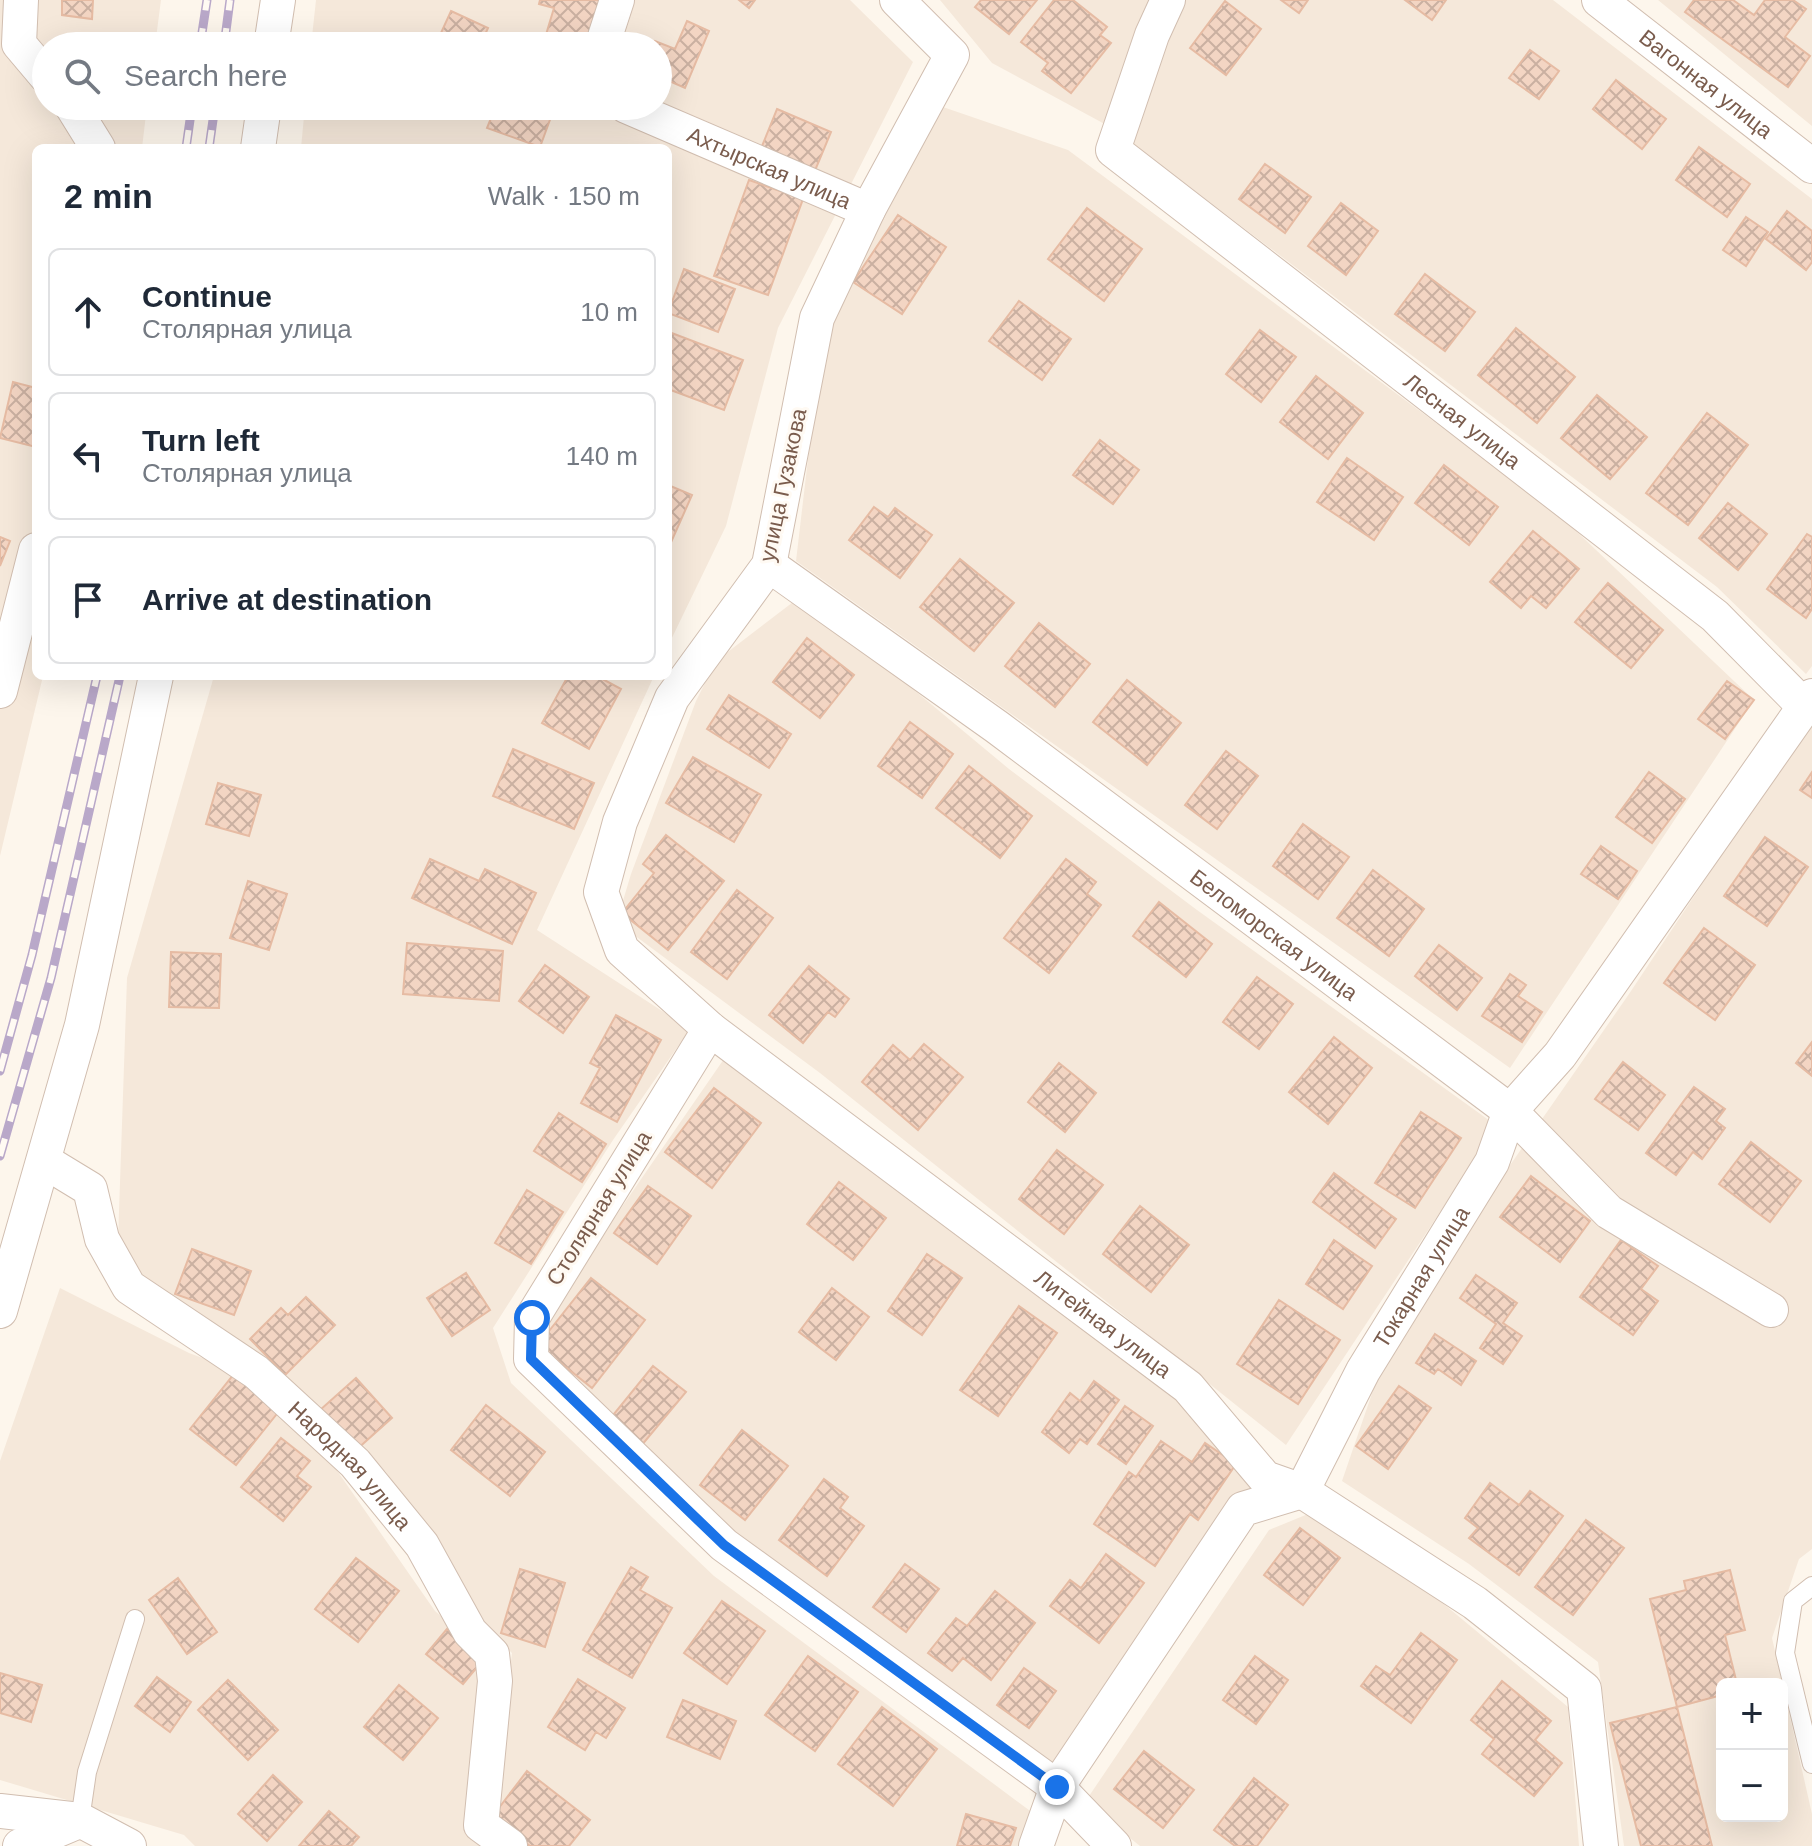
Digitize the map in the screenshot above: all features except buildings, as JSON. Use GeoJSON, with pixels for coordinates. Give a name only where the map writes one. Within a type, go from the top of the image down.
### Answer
{"type":"FeatureCollection","features":[{"type":"Feature","properties":{"kind":"street"},"geometry":{"type":"LineString","coordinates":[[21,0],[19,44],[32,59]]}},
{"type":"Feature","properties":{"kind":"street"},"geometry":{"type":"LineString","coordinates":[[273,32],[278,0]]}},
{"type":"Feature","properties":{"kind":"street"},"geometry":{"type":"LineString","coordinates":[[607,32],[617,0]]}},
{"type":"Feature","properties":{"kind":"street","name":"улица Гузакова"},"geometry":{"type":"LineString","coordinates":[[622,950],[601,892],[620,822],[672,698],[769,565],[817,318],[868,210],[952,55],[897,0]]}},
{"type":"Feature","properties":{"kind":"street","name":"Лесная улица"},"geometry":{"type":"LineString","coordinates":[[1168,0],[1152,35],[1113,150],[1715,616],[1807,700]]}},
{"type":"Feature","properties":{"kind":"street","name":"Вагонная улица"},"geometry":{"type":"LineString","coordinates":[[1599,0],[1812,166]]}},
{"type":"Feature","properties":{"kind":"street"},"geometry":{"type":"LineString","coordinates":[[81,120],[96,144]]}},
{"type":"Feature","properties":{"kind":"street"},"geometry":{"type":"LineString","coordinates":[[259,144],[262,120]]}},
{"type":"Feature","properties":{"kind":"street","name":"Ахтырская улица"},"geometry":{"type":"LineString","coordinates":[[659,120],[868,210]]}},
{"type":"Feature","properties":{"kind":"street","name":"Беломорская улица"},"geometry":{"type":"LineString","coordinates":[[769,565],[1010,736],[1510,1111],[1609,1212],[1771,1310]]}},
{"type":"Feature","properties":{"kind":"street"},"geometry":{"type":"LineString","coordinates":[[0,691],[32,566]]}},
{"type":"Feature","properties":{"kind":"street"},"geometry":{"type":"LineString","coordinates":[[0,1311],[82,1025],[155,680]]}},
{"type":"Feature","properties":{"kind":"street","name":"Токарная улица"},"geometry":{"type":"LineString","coordinates":[[1302,1491],[1363,1371],[1492,1162],[1510,1111],[1560,1055],[1807,700]]}},
{"type":"Feature","properties":{"kind":"street","name":"Литейная улица"},"geometry":{"type":"LineString","coordinates":[[622,950],[710,1029],[1188,1387],[1265,1478],[1302,1491],[1475,1603],[1584,1689],[1601,1846]]}},
{"type":"Feature","properties":{"kind":"street","name":"Столярная улица"},"geometry":{"type":"LineString","coordinates":[[710,1029],[532,1318],[531,1359],[724,1545],[1057,1787],[1114,1846]]}},
{"type":"Feature","properties":{"kind":"street","name":"Народная улица"},"geometry":{"type":"LineString","coordinates":[[44,1161],[90,1189],[102,1239],[129,1287],[256,1372],[355,1463],[422,1545],[470,1632],[492,1654],[495,1681],[481,1825],[510,1846]]}},
{"type":"Feature","properties":{"kind":"street"},"geometry":{"type":"LineString","coordinates":[[1036,1846],[1057,1787],[1243,1509],[1302,1491]]}},
{"type":"Feature","properties":{"kind":"street"},"geometry":{"type":"LineString","coordinates":[[0,1811],[80,1820],[129,1846]]}},
{"type":"Feature","properties":{"kind":"street"},"geometry":{"type":"LineString","coordinates":[[20,1846],[80,1820]]}},
{"type":"Feature","properties":{"kind":"lane"},"geometry":{"type":"LineString","coordinates":[[1812,1586],[1793,1601],[1785,1653],[1812,1764]]}},
{"type":"Feature","properties":{"kind":"lane"},"geometry":{"type":"LineString","coordinates":[[80,1820],[87,1772],[135,1619]]}},
{"type":"Feature","properties":{"kind":"shaded area"},"geometry":{"type":"Polygon","coordinates":[[[0,0],[161,0],[157,32],[32,32],[32,120],[145,120],[142,144],[32,144],[32,680],[42,680],[0,856],[0,0]]]}},
{"type":"Feature","properties":{"kind":"shaded area"},"geometry":{"type":"Polygon","coordinates":[[[316,0],[850,0],[913,62],[778,328],[726,526],[672,638],[672,144],[301,144],[304,120],[672,120],[672,32],[313,32],[316,0]]]}},
{"type":"Feature","properties":{"kind":"shaded area"},"geometry":{"type":"Polygon","coordinates":[[[940,0],[1553,0],[1812,199],[1812,666],[1806,674],[1717,587],[1112,128],[992,63],[940,0]]]}},
{"type":"Feature","properties":{"kind":"shaded area"},"geometry":{"type":"Polygon","coordinates":[[[1658,0],[1812,0],[1812,126],[1658,0]]]}},
{"type":"Feature","properties":{"kind":"shaded area"},"geometry":{"type":"Polygon","coordinates":[[[940,106],[1068,150],[1556,512],[1754,700],[1510,1068],[796,561],[822,340],[853,255],[940,106]]]}},
{"type":"Feature","properties":{"kind":"shaded area"},"geometry":{"type":"Polygon","coordinates":[[[801,596],[1009,769],[1197,910],[1497,1126],[1286,1445],[820,1073],[630,932],[619,914],[696,701],[716,661],[801,596]]]}},
{"type":"Feature","properties":{"kind":"shaded area"},"geometry":{"type":"Polygon","coordinates":[[[213,680],[652,680],[537,930],[690,1029],[613,1140],[493,1328],[511,1383],[714,1576],[1037,1816],[1024,1846],[523,1846],[490,1823],[512,1653],[480,1623],[386,1472],[289,1388],[142,1283],[118,1241],[127,978],[213,680]]]}},
{"type":"Feature","properties":{"kind":"shaded area"},"geometry":{"type":"Polygon","coordinates":[[[1812,719],[1812,1549],[1799,1559],[1772,1638],[1781,1678],[1716,1678],[1716,1822],[1788,1822],[1788,1708],[1812,1814],[1812,1846],[1624,1846],[1598,1662],[1469,1564],[1342,1481],[1392,1335],[1629,994],[1812,719]]]}},
{"type":"Feature","properties":{"kind":"shaded area"},"geometry":{"type":"Polygon","coordinates":[[[726,1056],[1248,1445],[1260,1476],[1058,1767],[731,1541],[537,1353],[557,1301],[726,1056]]]}},
{"type":"Feature","properties":{"kind":"shaded area"},"geometry":{"type":"Polygon","coordinates":[[[60,1288],[189,1353],[246,1374],[308,1429],[435,1611],[482,1651],[483,1846],[195,1846],[184,1835],[0,1780],[0,1461],[60,1288]]]}},
{"type":"Feature","properties":{"kind":"shaded area"},"geometry":{"type":"Polygon","coordinates":[[[1308,1514],[1416,1581],[1568,1707],[1579,1846],[1140,1846],[1085,1802],[1269,1530],[1308,1514]]]}},
{"type":"Feature","properties":{"kind":"railway"},"geometry":{"type":"LineString","coordinates":[[202,32],[207,0]]}},
{"type":"Feature","properties":{"kind":"railway"},"geometry":{"type":"LineString","coordinates":[[226,32],[230,0]]}},
{"type":"Feature","properties":{"kind":"railway"},"geometry":{"type":"LineString","coordinates":[[187,144],[190,120]]}},
{"type":"Feature","properties":{"kind":"railway"},"geometry":{"type":"LineString","coordinates":[[210,144],[213,120]]}},
{"type":"Feature","properties":{"kind":"railway"},"geometry":{"type":"LineString","coordinates":[[0,1071],[32,955],[96,680]]}},
{"type":"Feature","properties":{"kind":"railway"},"geometry":{"type":"LineString","coordinates":[[0,1156],[51,978],[119,680]]}},
{"type":"Feature","properties":{"kind":"route"},"geometry":{"type":"LineString","coordinates":[[532,1318],[531,1359],[724,1545],[1057,1787]]}}]}
